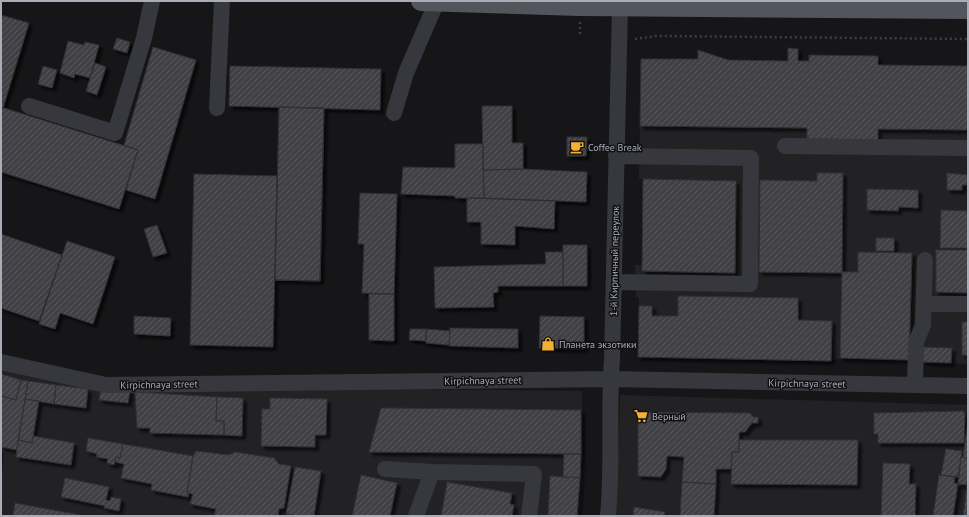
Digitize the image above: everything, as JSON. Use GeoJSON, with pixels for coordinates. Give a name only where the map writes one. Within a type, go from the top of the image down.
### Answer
{"type":"FeatureCollection","features":[{"type":"Feature","properties":{"kind":"main road"},"geometry":{"type":"LineString","coordinates":[[421,1],[620,6],[650,4],[825,4],[968,9]]}},
{"type":"Feature","properties":{"kind":"street"},"geometry":{"type":"LineString","coordinates":[[29,106],[115,133],[144,38],[152,1]]}},
{"type":"Feature","properties":{"kind":"street"},"geometry":{"type":"LineString","coordinates":[[216,108],[222,1]]}},
{"type":"Feature","properties":{"kind":"street"},"geometry":{"type":"LineString","coordinates":[[394,113],[406,73],[437,1]]}},
{"type":"Feature","properties":{"kind":"street","name":"1-й Кирпичный переулок"},"geometry":{"type":"LineString","coordinates":[[608,516],[610,489],[611,379],[620,6]]}},
{"type":"Feature","properties":{"kind":"street"},"geometry":{"type":"LineString","coordinates":[[785,146],[968,148]]}},
{"type":"Feature","properties":{"kind":"street"},"geometry":{"type":"LineString","coordinates":[[614,282],[750,284],[751,158],[616,156]]}},
{"type":"Feature","properties":{"kind":"street"},"geometry":{"type":"LineString","coordinates":[[915,385],[916,342],[923,325],[925,260]]}},
{"type":"Feature","properties":{"kind":"street"},"geometry":{"type":"LineString","coordinates":[[924,304],[968,304]]}},
{"type":"Feature","properties":{"kind":"street","name":"Kirpichnaya street"},"geometry":{"type":"LineString","coordinates":[[1,362],[106,385],[611,379],[968,386]]}},
{"type":"Feature","properties":{"kind":"street"},"geometry":{"type":"LineString","coordinates":[[385,469],[432,472],[534,474],[529,516]]}},
{"type":"Feature","properties":{"kind":"street"},"geometry":{"type":"LineString","coordinates":[[416,516],[432,472]]}},
{"type":"Feature","properties":{"kind":"path"},"geometry":{"type":"LineString","coordinates":[[632,40],[657,36],[968,38]]}},
{"type":"Feature","properties":{"kind":"shaded area"},"geometry":{"type":"Polygon","coordinates":[[[788,48],[798,49],[798,61],[809,61],[809,55],[878,56],[878,65],[968,66],[968,364],[922,362],[916,360],[840,358],[831,361],[832,321],[798,320],[798,298],[678,296],[678,316],[652,316],[652,306],[639,306],[639,297],[636,297],[635,265],[642,265],[643,179],[639,179],[641,59],[698,59],[698,50],[728,60],[787,61],[788,48]]]}},
{"type":"Feature","properties":{"kind":"shaded area"},"geometry":{"type":"Polygon","coordinates":[[[1,366],[106,386],[582,391],[583,479],[580,516],[1,516],[1,477],[4,453],[1,453],[1,366]]]}},
{"type":"Feature","properties":{"kind":"shaded area"},"geometry":{"type":"Polygon","coordinates":[[[620,395],[968,405],[968,516],[616,516],[620,395]]]}},
{"type":"Feature","properties":{"kind":"building"},"geometry":{"type":"Polygon","coordinates":[[[1,15],[29,23],[3,108],[1,107],[1,15]]]}},
{"type":"Feature","properties":{"kind":"building"},"geometry":{"type":"Polygon","coordinates":[[[117,38],[130,42],[127,53],[113,49],[117,38]]]}},
{"type":"Feature","properties":{"kind":"building"},"geometry":{"type":"Polygon","coordinates":[[[68,41],[84,45],[85,42],[99,45],[90,78],[75,74],[74,78],[60,73],[68,41]]]}},
{"type":"Feature","properties":{"kind":"building"},"geometry":{"type":"Polygon","coordinates":[[[153,47],[196,60],[155,199],[126,190],[138,150],[124,145],[153,47]]]}},
{"type":"Feature","properties":{"kind":"building"},"geometry":{"type":"Polygon","coordinates":[[[788,48],[798,49],[798,61],[809,61],[809,55],[878,56],[878,65],[968,66],[968,130],[878,129],[878,140],[807,139],[807,128],[640,126],[641,59],[698,59],[698,50],[728,60],[788,61],[788,48]]]}},
{"type":"Feature","properties":{"kind":"building"},"geometry":{"type":"Polygon","coordinates":[[[95,63],[106,67],[97,95],[86,91],[95,63]]]}},
{"type":"Feature","properties":{"kind":"building"},"geometry":{"type":"Polygon","coordinates":[[[43,66],[57,70],[52,88],[38,84],[43,66]]]}},
{"type":"Feature","properties":{"kind":"building"},"geometry":{"type":"Polygon","coordinates":[[[230,66],[381,69],[380,110],[229,106],[230,66]]]}},
{"type":"Feature","properties":{"kind":"building"},"geometry":{"type":"Polygon","coordinates":[[[482,106],[512,106],[512,143],[523,143],[523,169],[483,170],[482,106]]]}},
{"type":"Feature","properties":{"kind":"building"},"geometry":{"type":"Polygon","coordinates":[[[1,107],[138,150],[119,209],[1,172],[1,107]]]}},
{"type":"Feature","properties":{"kind":"building"},"geometry":{"type":"Polygon","coordinates":[[[279,107],[324,108],[320,281],[275,280],[279,107]]]}},
{"type":"Feature","properties":{"kind":"building"},"geometry":{"type":"Polygon","coordinates":[[[279,107],[324,108],[320,281],[275,280],[279,107]]]}},
{"type":"Feature","properties":{"kind":"building","name":"Coffee Break"},"geometry":{"type":"Polygon","coordinates":[[[567,137],[587,137],[586,156],[567,156],[567,137]]]}},
{"type":"Feature","properties":{"kind":"building"},"geometry":{"type":"Polygon","coordinates":[[[455,144],[483,144],[484,198],[455,198],[455,196],[401,194],[403,167],[455,168],[455,144]]]}},
{"type":"Feature","properties":{"kind":"building"},"geometry":{"type":"Polygon","coordinates":[[[523,169],[587,172],[586,202],[484,198],[483,170],[523,169]]]}},
{"type":"Feature","properties":{"kind":"building"},"geometry":{"type":"Polygon","coordinates":[[[817,173],[843,173],[842,273],[759,272],[760,180],[817,181],[817,173]]]}},
{"type":"Feature","properties":{"kind":"building"},"geometry":{"type":"Polygon","coordinates":[[[947,173],[968,175],[968,185],[962,185],[962,190],[947,190],[947,173]]]}},
{"type":"Feature","properties":{"kind":"building"},"geometry":{"type":"Polygon","coordinates":[[[194,174],[277,176],[273,347],[190,345],[194,174]]]}},
{"type":"Feature","properties":{"kind":"building"},"geometry":{"type":"Polygon","coordinates":[[[643,179],[736,181],[735,273],[642,271],[643,179]]]}},
{"type":"Feature","properties":{"kind":"building"},"geometry":{"type":"Polygon","coordinates":[[[867,189],[918,190],[918,208],[899,207],[898,211],[867,210],[867,189]]]}},
{"type":"Feature","properties":{"kind":"building"},"geometry":{"type":"Polygon","coordinates":[[[360,193],[397,194],[394,294],[362,293],[364,244],[358,244],[360,193]]]}},
{"type":"Feature","properties":{"kind":"building"},"geometry":{"type":"Polygon","coordinates":[[[467,198],[555,201],[554,229],[515,226],[515,245],[481,244],[481,222],[467,222],[467,198]]]}},
{"type":"Feature","properties":{"kind":"building"},"geometry":{"type":"Polygon","coordinates":[[[941,210],[968,211],[968,248],[940,248],[941,210]]]}},
{"type":"Feature","properties":{"kind":"building"},"geometry":{"type":"Polygon","coordinates":[[[157,225],[167,253],[153,257],[144,229],[157,225]]]}},
{"type":"Feature","properties":{"kind":"building"},"geometry":{"type":"Polygon","coordinates":[[[1,234],[62,255],[39,321],[1,308],[1,234]]]}},
{"type":"Feature","properties":{"kind":"building"},"geometry":{"type":"Polygon","coordinates":[[[876,238],[894,238],[894,251],[876,251],[876,238]]]}},
{"type":"Feature","properties":{"kind":"building"},"geometry":{"type":"Polygon","coordinates":[[[67,241],[115,257],[93,324],[60,313],[55,329],[39,324],[67,241]]]}},
{"type":"Feature","properties":{"kind":"building"},"geometry":{"type":"Polygon","coordinates":[[[563,245],[587,245],[587,286],[563,286],[563,245]]]}},
{"type":"Feature","properties":{"kind":"building"},"geometry":{"type":"Polygon","coordinates":[[[936,250],[968,250],[968,293],[936,292],[936,250]]]}},
{"type":"Feature","properties":{"kind":"building"},"geometry":{"type":"Polygon","coordinates":[[[545,252],[563,252],[563,286],[498,286],[498,292],[493,293],[494,307],[435,308],[434,267],[546,264],[545,252]]]}},
{"type":"Feature","properties":{"kind":"building"},"geometry":{"type":"Polygon","coordinates":[[[858,252],[912,253],[909,360],[840,358],[842,272],[858,272],[858,252]]]}},
{"type":"Feature","properties":{"kind":"building"},"geometry":{"type":"Polygon","coordinates":[[[369,294],[394,294],[394,341],[369,340],[369,294]]]}},
{"type":"Feature","properties":{"kind":"building"},"geometry":{"type":"Polygon","coordinates":[[[678,296],[798,298],[798,320],[832,321],[831,361],[638,357],[639,306],[652,306],[652,316],[678,316],[678,296]]]}},
{"type":"Feature","properties":{"kind":"building"},"geometry":{"type":"Polygon","coordinates":[[[134,316],[171,318],[170,336],[134,334],[134,316]]]}},
{"type":"Feature","properties":{"kind":"building"},"geometry":{"type":"Polygon","coordinates":[[[540,316],[584,317],[584,349],[539,348],[540,316]]]}},
{"type":"Feature","properties":{"kind":"building"},"geometry":{"type":"Polygon","coordinates":[[[962,322],[968,322],[968,355],[962,355],[962,322]]]}},
{"type":"Feature","properties":{"kind":"building"},"geometry":{"type":"Polygon","coordinates":[[[450,328],[518,329],[518,348],[449,346],[450,328]]]}},
{"type":"Feature","properties":{"kind":"building"},"geometry":{"type":"Polygon","coordinates":[[[410,329],[426,329],[426,341],[409,340],[410,329]]]}},
{"type":"Feature","properties":{"kind":"building"},"geometry":{"type":"Polygon","coordinates":[[[426,329],[450,331],[449,345],[426,343],[426,329]]]}},
{"type":"Feature","properties":{"kind":"building"},"geometry":{"type":"Polygon","coordinates":[[[922,347],[952,348],[951,363],[922,362],[922,347]]]}},
{"type":"Feature","properties":{"kind":"building"},"geometry":{"type":"Polygon","coordinates":[[[1,374],[21,380],[16,400],[1,396],[1,374]]]}},
{"type":"Feature","properties":{"kind":"building"},"geometry":{"type":"Polygon","coordinates":[[[21,380],[28,381],[17,450],[1,447],[1,396],[16,400],[21,380]]]}},
{"type":"Feature","properties":{"kind":"building"},"geometry":{"type":"Polygon","coordinates":[[[28,381],[56,385],[54,404],[25,399],[28,381]]]}},
{"type":"Feature","properties":{"kind":"building"},"geometry":{"type":"Polygon","coordinates":[[[56,385],[88,389],[86,408],[54,404],[56,385]]]}},
{"type":"Feature","properties":{"kind":"building"},"geometry":{"type":"Polygon","coordinates":[[[101,388],[130,391],[128,403],[99,400],[101,388]]]}},
{"type":"Feature","properties":{"kind":"building"},"geometry":{"type":"Polygon","coordinates":[[[135,392],[217,397],[216,421],[224,421],[224,435],[150,433],[150,428],[137,428],[135,392]]]}},
{"type":"Feature","properties":{"kind":"building"},"geometry":{"type":"Polygon","coordinates":[[[217,397],[243,398],[242,436],[224,435],[224,421],[216,421],[217,397]]]}},
{"type":"Feature","properties":{"kind":"building"},"geometry":{"type":"Polygon","coordinates":[[[270,398],[327,399],[326,435],[315,435],[315,447],[261,446],[262,409],[270,409],[270,398]]]}},
{"type":"Feature","properties":{"kind":"building"},"geometry":{"type":"Polygon","coordinates":[[[25,399],[39,401],[32,443],[18,440],[25,399]]]}},
{"type":"Feature","properties":{"kind":"building"},"geometry":{"type":"Polygon","coordinates":[[[381,408],[581,410],[581,454],[369,452],[381,408]]]}},
{"type":"Feature","properties":{"kind":"building"},"geometry":{"type":"Polygon","coordinates":[[[963,411],[965,414],[964,443],[878,443],[878,434],[874,434],[874,413],[963,411]]]}},
{"type":"Feature","properties":{"kind":"building"},"geometry":{"type":"Polygon","coordinates":[[[638,412],[748,413],[753,417],[758,417],[758,423],[752,423],[745,432],[739,432],[739,452],[732,452],[731,469],[716,469],[716,484],[682,482],[684,457],[667,456],[666,469],[661,477],[638,476],[638,412]]]}},
{"type":"Feature","properties":{"kind":"building"},"geometry":{"type":"Polygon","coordinates":[[[968,422],[968,458],[963,457],[968,422]]]}},
{"type":"Feature","properties":{"kind":"building"},"geometry":{"type":"Polygon","coordinates":[[[33,436],[74,443],[71,465],[16,457],[18,440],[32,443],[33,436]]]}},
{"type":"Feature","properties":{"kind":"building"},"geometry":{"type":"Polygon","coordinates":[[[88,438],[123,444],[120,458],[116,457],[114,465],[107,463],[108,459],[96,457],[97,454],[86,451],[88,438]]]}},
{"type":"Feature","properties":{"kind":"building"},"geometry":{"type":"Polygon","coordinates":[[[739,440],[858,440],[857,485],[731,484],[732,452],[739,452],[739,440]]]}},
{"type":"Feature","properties":{"kind":"building"},"geometry":{"type":"Polygon","coordinates":[[[123,444],[193,456],[187,493],[189,493],[188,497],[151,490],[152,484],[121,478],[124,464],[115,462],[116,457],[120,458],[123,444]]]}},
{"type":"Feature","properties":{"kind":"building"},"geometry":{"type":"Polygon","coordinates":[[[946,449],[962,451],[958,477],[941,475],[946,449]]]}},
{"type":"Feature","properties":{"kind":"building"},"geometry":{"type":"Polygon","coordinates":[[[196,451],[228,455],[235,452],[274,458],[279,464],[291,466],[284,508],[279,509],[278,516],[214,516],[216,509],[190,504],[193,494],[187,493],[193,456],[196,451]]]}},
{"type":"Feature","properties":{"kind":"building"},"geometry":{"type":"Polygon","coordinates":[[[564,454],[581,454],[580,478],[563,477],[564,454]]]}},
{"type":"Feature","properties":{"kind":"building"},"geometry":{"type":"Polygon","coordinates":[[[961,457],[968,458],[968,516],[963,516],[967,485],[958,484],[961,457]]]}},
{"type":"Feature","properties":{"kind":"building"},"geometry":{"type":"Polygon","coordinates":[[[883,463],[910,464],[909,484],[916,484],[915,516],[881,516],[883,463]]]}},
{"type":"Feature","properties":{"kind":"building"},"geometry":{"type":"Polygon","coordinates":[[[295,467],[321,471],[314,516],[286,514],[295,467]]]}},
{"type":"Feature","properties":{"kind":"building"},"geometry":{"type":"Polygon","coordinates":[[[361,475],[397,483],[390,516],[352,516],[361,475]]]}},
{"type":"Feature","properties":{"kind":"building"},"geometry":{"type":"Polygon","coordinates":[[[939,475],[955,477],[954,483],[958,484],[953,516],[933,516],[939,475]]]}},
{"type":"Feature","properties":{"kind":"building"},"geometry":{"type":"Polygon","coordinates":[[[550,476],[580,478],[577,516],[548,516],[550,476]]]}},
{"type":"Feature","properties":{"kind":"building"},"geometry":{"type":"Polygon","coordinates":[[[65,478],[109,487],[106,500],[110,501],[111,497],[121,499],[119,511],[104,508],[105,506],[61,497],[65,478]]]}},
{"type":"Feature","properties":{"kind":"building"},"geometry":{"type":"Polygon","coordinates":[[[447,482],[512,493],[510,504],[514,505],[512,516],[441,516],[447,482]]]}},
{"type":"Feature","properties":{"kind":"building"},"geometry":{"type":"Polygon","coordinates":[[[447,482],[512,493],[510,504],[514,505],[512,516],[441,516],[447,482]]]}},
{"type":"Feature","properties":{"kind":"building"},"geometry":{"type":"Polygon","coordinates":[[[682,482],[716,484],[714,516],[680,516],[682,482]]]}},
{"type":"Feature","properties":{"kind":"building"},"geometry":{"type":"Polygon","coordinates":[[[15,503],[86,516],[13,516],[15,503]]]}},
{"type":"Feature","properties":{"kind":"building"},"geometry":{"type":"Polygon","coordinates":[[[634,507],[665,512],[664,516],[633,516],[634,507]]]}},
{"type":"Feature","properties":{"kind":"place","name":"Coffee Break"},"geometry":{"type":"Point","coordinates":[577,147]}},
{"type":"Feature","properties":{"kind":"place","name":"Планета экзотики"},"geometry":{"type":"Point","coordinates":[548,344]}},
{"type":"Feature","properties":{"kind":"place","name":"Верный"},"geometry":{"type":"Point","coordinates":[641,416]}}]}
